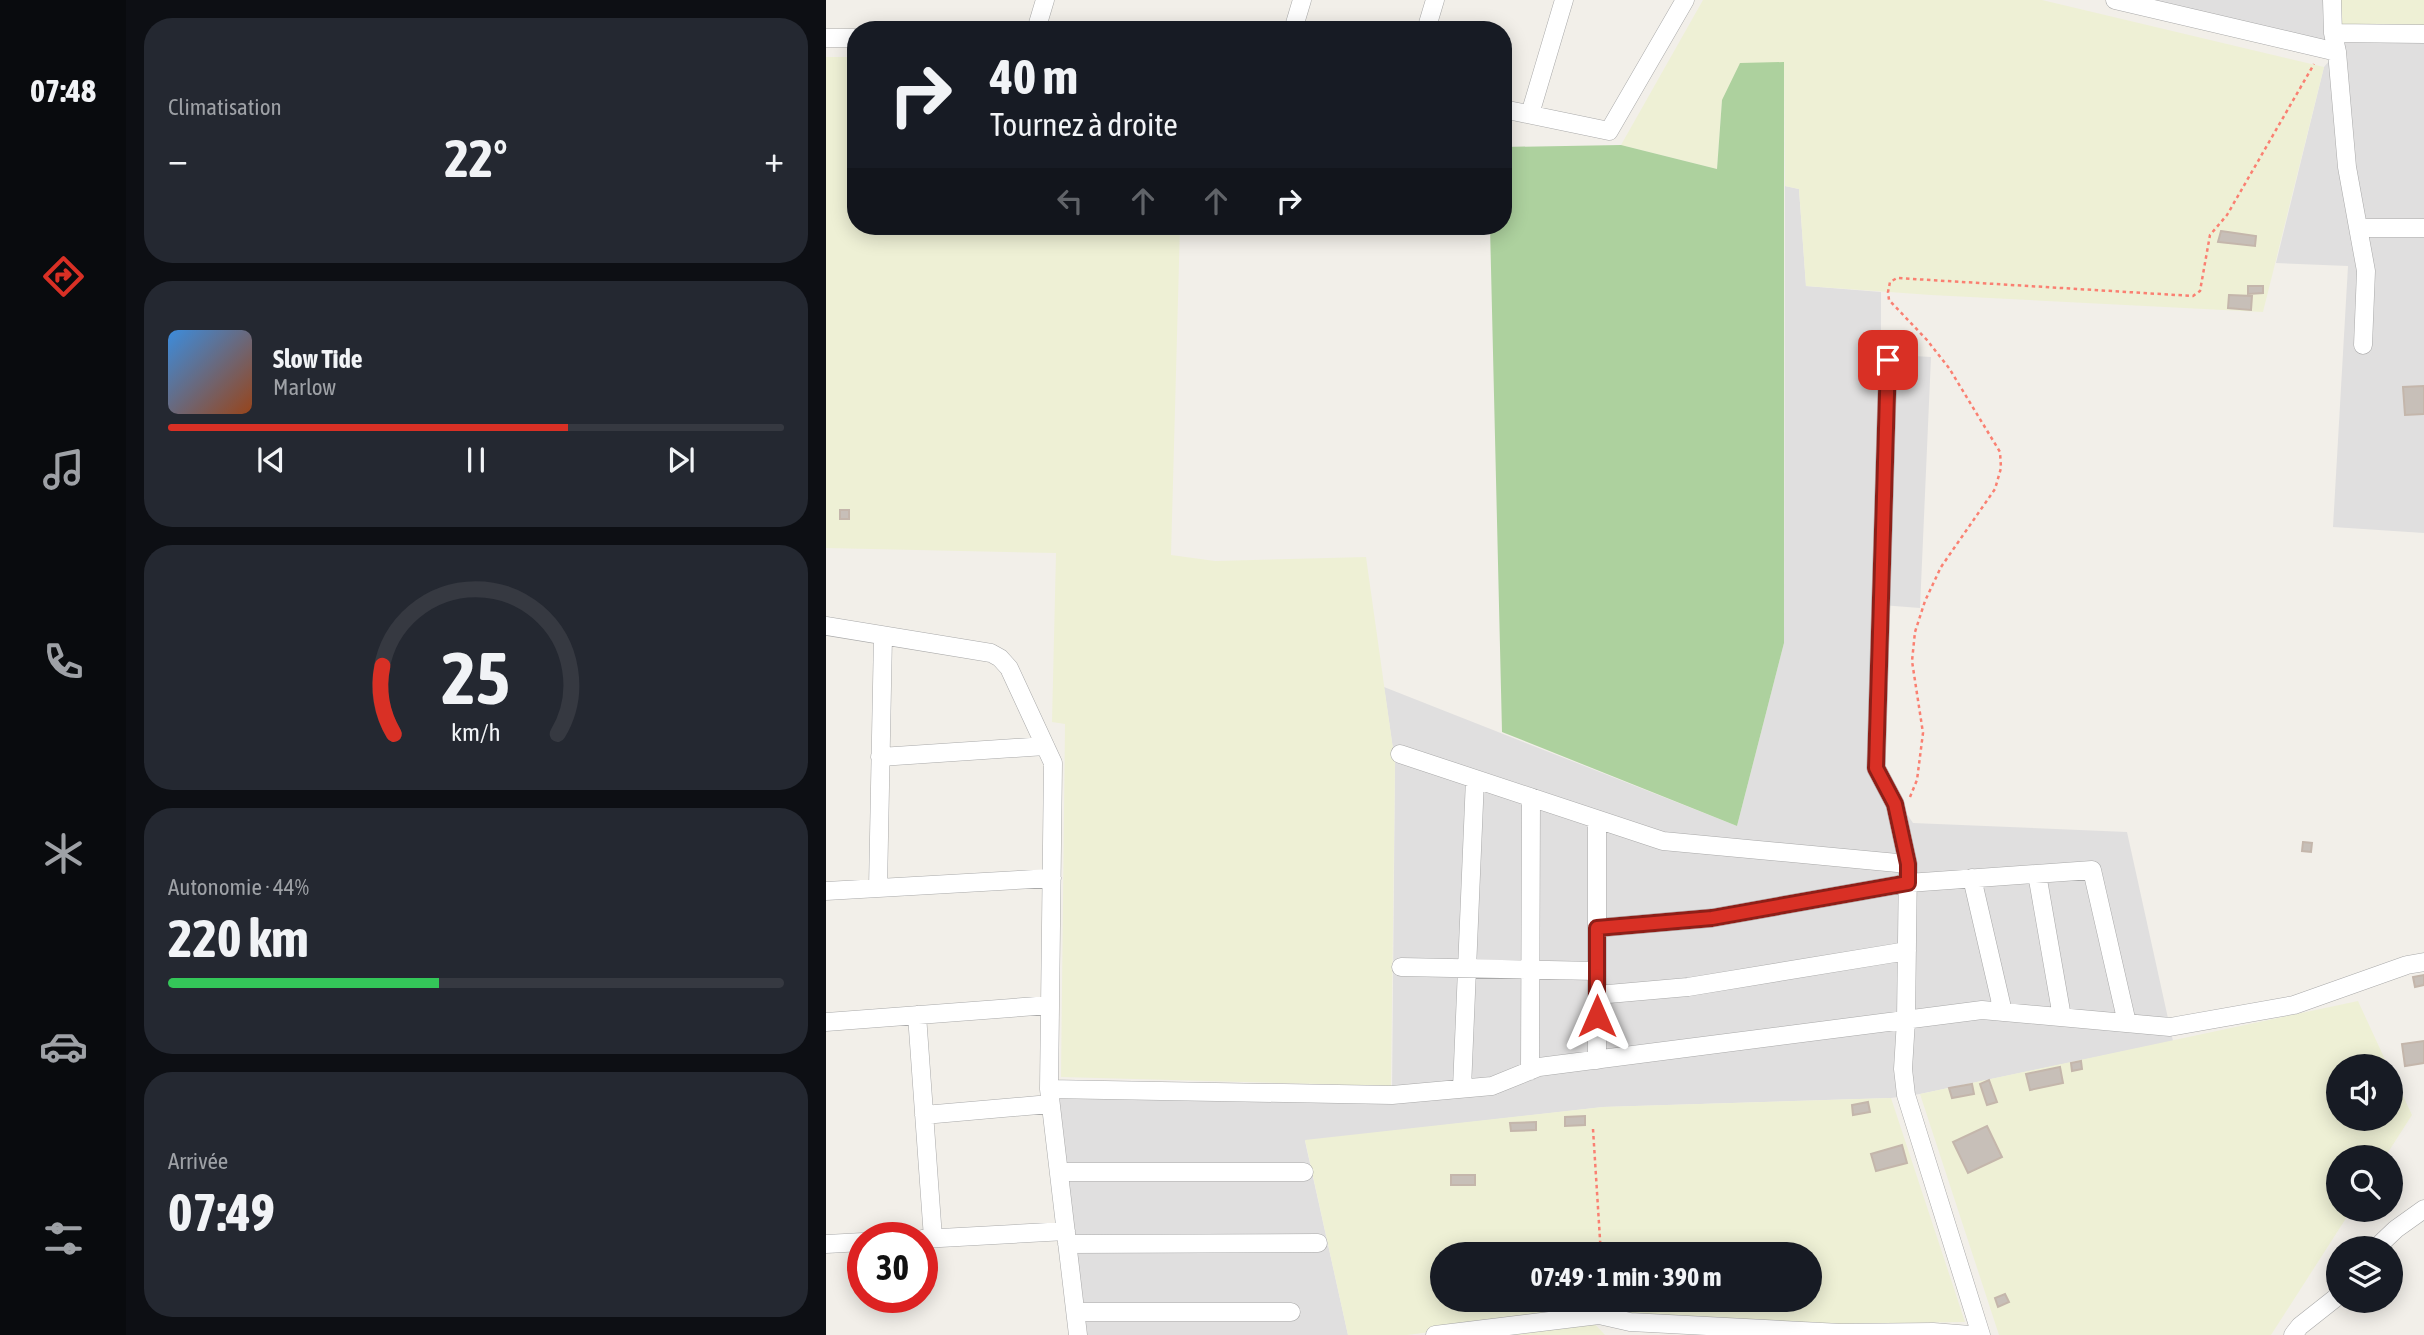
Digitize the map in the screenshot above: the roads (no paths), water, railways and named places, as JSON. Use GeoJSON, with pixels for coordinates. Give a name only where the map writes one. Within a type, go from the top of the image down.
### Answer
{"type":"FeatureCollection","features":[{"type":"Feature","properties":{"kind":"street"},"geometry":{"type":"LineString","coordinates":[[1039,21],[1045,0]]}},
{"type":"Feature","properties":{"kind":"street"},"geometry":{"type":"LineString","coordinates":[[1296,21],[1302,0]]}},
{"type":"Feature","properties":{"kind":"street"},"geometry":{"type":"LineString","coordinates":[[1429,21],[1435,0]]}},
{"type":"Feature","properties":{"kind":"street"},"geometry":{"type":"LineString","coordinates":[[1530,114],[1564,0]]}},
{"type":"Feature","properties":{"kind":"street"},"geometry":{"type":"LineString","coordinates":[[1512,111],[1609,131],[1685,0]]}},
{"type":"Feature","properties":{"kind":"street"},"geometry":{"type":"LineString","coordinates":[[2115,0],[2330,51]]}},
{"type":"Feature","properties":{"kind":"street"},"geometry":{"type":"LineString","coordinates":[[2332,0],[2333,33],[2330,51],[2366,271],[2363,345]]}},
{"type":"Feature","properties":{"kind":"street"},"geometry":{"type":"LineString","coordinates":[[2333,33],[2424,33]]}},
{"type":"Feature","properties":{"kind":"street"},"geometry":{"type":"LineString","coordinates":[[826,38],[847,38]]}},
{"type":"Feature","properties":{"kind":"street"},"geometry":{"type":"LineString","coordinates":[[2358,228],[2424,228]]}},
{"type":"Feature","properties":{"kind":"street"},"geometry":{"type":"LineString","coordinates":[[1888,360],[1876,768],[1895,804],[1908,864],[1903,1069],[1906,1095],[1981,1335]]}},
{"type":"Feature","properties":{"kind":"street"},"geometry":{"type":"LineString","coordinates":[[826,626],[990,653],[1000,659],[1009,668],[1054,763],[1050,1096],[1078,1335]]}},
{"type":"Feature","properties":{"kind":"street"},"geometry":{"type":"LineString","coordinates":[[878,888],[883,636]]}},
{"type":"Feature","properties":{"kind":"street"},"geometry":{"type":"LineString","coordinates":[[880,757],[1045,746]]}},
{"type":"Feature","properties":{"kind":"street"},"geometry":{"type":"LineString","coordinates":[[1400,754],[1663,841],[1908,864]]}},
{"type":"Feature","properties":{"kind":"street"},"geometry":{"type":"LineString","coordinates":[[1462,1088],[1475,779]]}},
{"type":"Feature","properties":{"kind":"street"},"geometry":{"type":"LineString","coordinates":[[1530,1071],[1531,797]]}},
{"type":"Feature","properties":{"kind":"street"},"geometry":{"type":"LineString","coordinates":[[1597,819],[1597,1060]]}},
{"type":"Feature","properties":{"kind":"street"},"geometry":{"type":"LineString","coordinates":[[1597,928],[1712,918],[1908,883],[2092,870],[2127,1023]]}},
{"type":"Feature","properties":{"kind":"street"},"geometry":{"type":"LineString","coordinates":[[2037,874],[2062,1017]]}},
{"type":"Feature","properties":{"kind":"street"},"geometry":{"type":"LineString","coordinates":[[826,891],[1052,878]]}},
{"type":"Feature","properties":{"kind":"street"},"geometry":{"type":"LineString","coordinates":[[1972,878],[2003,1012]]}},
{"type":"Feature","properties":{"kind":"street"},"geometry":{"type":"LineString","coordinates":[[1597,995],[1688,987],[1907,951]]}},
{"type":"Feature","properties":{"kind":"street"},"geometry":{"type":"LineString","coordinates":[[925,1115],[1050,1096],[1392,1095],[1492,1086],[1539,1068],[1982,1010],[2170,1027],[2294,1005],[2407,965],[2424,962]]}},
{"type":"Feature","properties":{"kind":"street"},"geometry":{"type":"LineString","coordinates":[[1401,967],[1597,971]]}},
{"type":"Feature","properties":{"kind":"street"},"geometry":{"type":"LineString","coordinates":[[826,1021],[1050,1005]]}},
{"type":"Feature","properties":{"kind":"street"},"geometry":{"type":"LineString","coordinates":[[918,1015],[925,1115],[928,1222]]}},
{"type":"Feature","properties":{"kind":"street"},"geometry":{"type":"LineString","coordinates":[[1059,1172],[1304,1172]]}},
{"type":"Feature","properties":{"kind":"street"},"geometry":{"type":"LineString","coordinates":[[2389,1236],[2424,1209]]}},
{"type":"Feature","properties":{"kind":"street"},"geometry":{"type":"LineString","coordinates":[[938,1238],[1067,1237],[1318,1243]]}},
{"type":"Feature","properties":{"kind":"street"},"geometry":{"type":"LineString","coordinates":[[826,1244],[847,1243]]}},
{"type":"Feature","properties":{"kind":"street"},"geometry":{"type":"LineString","coordinates":[[2293,1335],[2326,1305]]}},
{"type":"Feature","properties":{"kind":"street"},"geometry":{"type":"LineString","coordinates":[[1076,1312],[1291,1312]]}},
{"type":"Feature","properties":{"kind":"street"},"geometry":{"type":"LineString","coordinates":[[1435,1335],[1599,1315],[1630,1322],[1841,1333],[1933,1332],[1970,1335]]}}]}
